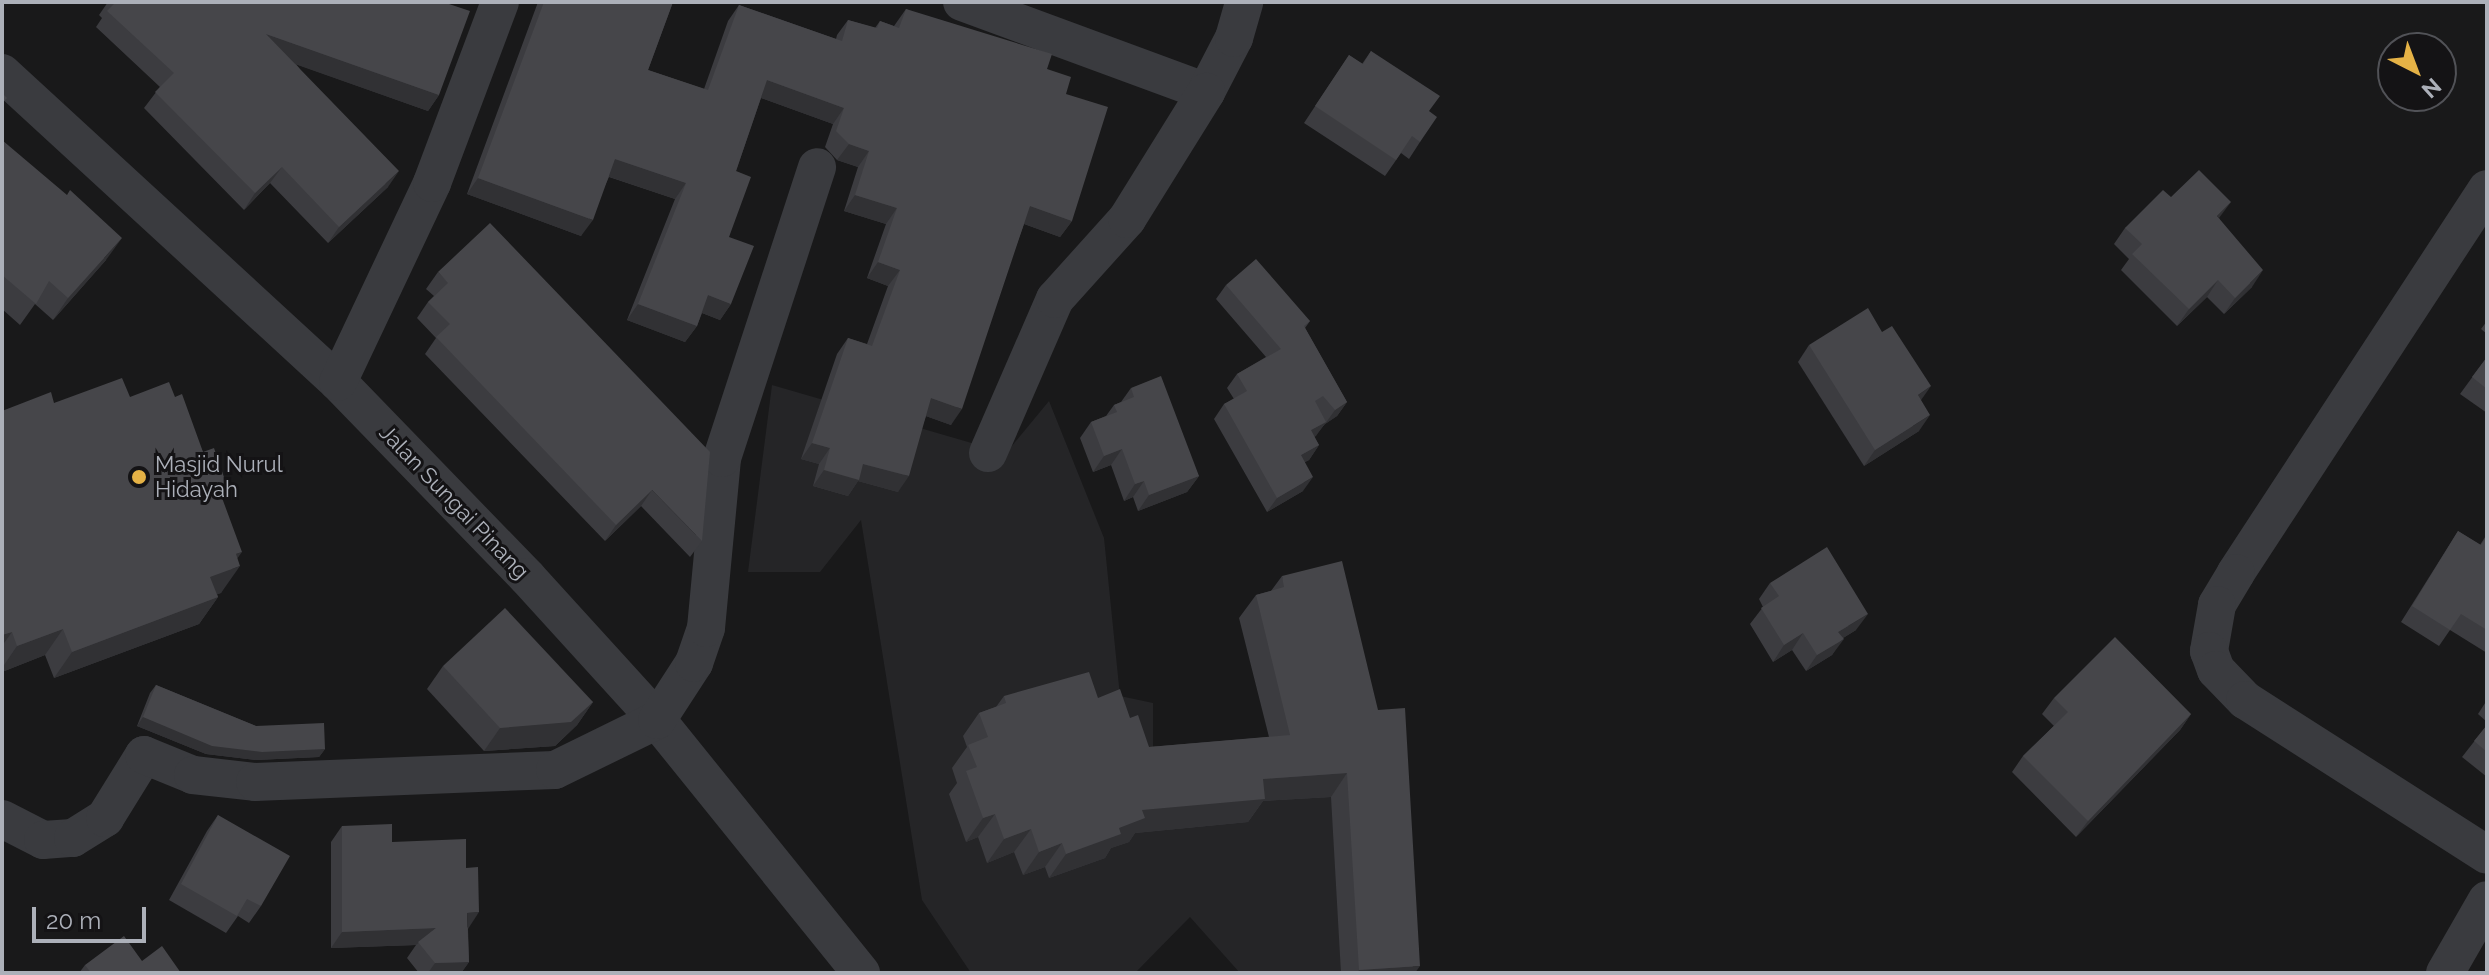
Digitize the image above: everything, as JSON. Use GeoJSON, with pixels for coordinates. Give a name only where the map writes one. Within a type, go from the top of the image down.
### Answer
{"type":"FeatureCollection","features":[{"type":"Feature","properties":{"kind":"street"},"geometry":{"type":"LineString","coordinates":[[338,382],[432,183],[500,2]]}},
{"type":"Feature","properties":{"kind":"street"},"geometry":{"type":"LineString","coordinates":[[962,2],[1206,92]]}},
{"type":"Feature","properties":{"kind":"street"},"geometry":{"type":"LineString","coordinates":[[988,453],[1055,299],[1134,210],[1206,92],[1234,38],[1244,2]]}},
{"type":"Feature","properties":{"kind":"street","name":"Jalan Sungai Pinang"},"geometry":{"type":"LineString","coordinates":[[2,73],[338,382],[657,720],[861,973]]}},
{"type":"Feature","properties":{"kind":"street"},"geometry":{"type":"LineString","coordinates":[[2,819],[43,840],[73,838],[105,818],[144,755],[193,775],[255,782],[555,770],[657,720],[694,663],[706,628],[722,458],[817,167]]}},
{"type":"Feature","properties":{"kind":"street"},"geometry":{"type":"LineString","coordinates":[[2487,189],[2236,573],[2217,605],[2209,651],[2216,670],[2245,700],[2487,855]]}},
{"type":"Feature","properties":{"kind":"street"},"geometry":{"type":"LineString","coordinates":[[2445,973],[2487,900]]}},
{"type":"Feature","properties":{"kind":"shaded area"},"geometry":{"type":"Polygon","coordinates":[[[772,385],[1006,453],[1049,401],[1104,538],[1120,696],[1153,703],[1153,763],[1389,718],[1404,973],[1240,973],[1190,917],[1135,973],[971,973],[922,900],[861,520],[820,572],[748,572],[772,385]]]}},
{"type":"Feature","properties":{"kind":"building"},"geometry":{"type":"Polygon","coordinates":[[[114,2],[443,2],[470,11],[439,95],[266,34],[399,171],[339,227],[282,167],[255,193],[155,92],[174,73],[107,11],[114,2]]]}},
{"type":"Feature","properties":{"kind":"building"},"geometry":{"type":"Polygon","coordinates":[[[544,2],[673,2],[648,70],[708,90],[739,5],[842,41],[848,20],[877,28],[880,21],[899,28],[906,9],[1052,54],[1047,69],[1071,77],[1066,94],[1108,107],[1072,221],[1030,206],[962,409],[931,398],[909,476],[863,464],[859,480],[824,470],[830,448],[812,443],[848,338],[872,346],[900,270],[878,262],[897,208],[855,195],[869,151],[849,144],[836,131],[844,108],[767,80],[736,171],[751,177],[729,237],[754,246],[731,304],[708,295],[697,326],[638,304],[686,183],[615,159],[593,220],[478,178],[544,2]]]}},
{"type":"Feature","properties":{"kind":"building"},"geometry":{"type":"Polygon","coordinates":[[[1371,51],[1440,96],[1429,111],[1437,117],[1420,142],[1412,136],[1396,160],[1315,106],[1349,55],[1363,64],[1371,51]]]}},
{"type":"Feature","properties":{"kind":"building"},"geometry":{"type":"Polygon","coordinates":[[[2,140],[67,195],[70,190],[122,238],[68,298],[49,281],[36,304],[2,275],[2,140]]]}},
{"type":"Feature","properties":{"kind":"building"},"geometry":{"type":"Polygon","coordinates":[[[2199,170],[2231,202],[2217,216],[2263,270],[2235,298],[2218,280],[2189,309],[2132,254],[2142,244],[2125,228],[2163,190],[2171,197],[2199,170]]]}},
{"type":"Feature","properties":{"kind":"building"},"geometry":{"type":"Polygon","coordinates":[[[490,223],[710,452],[702,541],[652,490],[616,525],[436,337],[450,324],[428,302],[448,283],[438,272],[490,223]]]}},
{"type":"Feature","properties":{"kind":"building"},"geometry":{"type":"Polygon","coordinates":[[[1256,259],[1310,321],[1304,326],[1347,402],[1335,410],[1323,396],[1315,401],[1326,422],[1311,430],[1319,445],[1301,455],[1313,477],[1277,498],[1224,404],[1247,391],[1237,374],[1281,349],[1226,285],[1256,259]]]}},
{"type":"Feature","properties":{"kind":"building"},"geometry":{"type":"Polygon","coordinates":[[[1868,308],[1882,332],[1892,326],[1931,386],[1918,395],[1930,415],[1875,450],[1809,345],[1868,308]]]}},
{"type":"Feature","properties":{"kind":"building"},"geometry":{"type":"Polygon","coordinates":[[[2487,357],[2487,389],[2472,377],[2487,357]]]}},
{"type":"Feature","properties":{"kind":"building"},"geometry":{"type":"Polygon","coordinates":[[[1161,376],[1199,476],[1149,495],[1144,481],[1135,484],[1122,449],[1104,456],[1091,422],[1117,412],[1114,405],[1134,397],[1131,388],[1161,376]]]}},
{"type":"Feature","properties":{"kind":"building"},"geometry":{"type":"Polygon","coordinates":[[[122,378],[130,397],[169,382],[175,397],[182,394],[203,452],[214,448],[226,483],[218,487],[242,552],[236,554],[240,566],[210,577],[218,597],[72,652],[63,629],[17,646],[12,632],[2,635],[2,411],[51,392],[54,403],[122,378]]]}},
{"type":"Feature","properties":{"kind":"building"},"geometry":{"type":"Polygon","coordinates":[[[2458,531],[2481,545],[2487,536],[2487,630],[2461,614],[2450,630],[2412,606],[2458,531]]]}},
{"type":"Feature","properties":{"kind":"building"},"geometry":{"type":"Polygon","coordinates":[[[1827,547],[1868,614],[1838,632],[1844,639],[1817,655],[1803,633],[1784,645],[1761,608],[1779,596],[1770,583],[1827,547]]]}},
{"type":"Feature","properties":{"kind":"building"},"geometry":{"type":"Polygon","coordinates":[[[1342,561],[1378,710],[1405,708],[1420,966],[1359,970],[1347,773],[1263,779],[1265,799],[1142,810],[1145,818],[1119,828],[1121,834],[1066,854],[1062,843],[1039,852],[1031,829],[1004,839],[995,814],[983,818],[966,771],[977,767],[968,745],[988,737],[979,713],[1006,703],[1004,696],[1089,672],[1098,698],[1120,689],[1130,718],[1138,715],[1149,747],[1290,735],[1256,595],[1284,587],[1282,576],[1342,561]]]}},
{"type":"Feature","properties":{"kind":"building"},"geometry":{"type":"Polygon","coordinates":[[[505,608],[593,702],[571,722],[500,728],[443,666],[505,608]]]}},
{"type":"Feature","properties":{"kind":"building"},"geometry":{"type":"Polygon","coordinates":[[[2115,637],[2191,714],[2088,821],[2023,756],[2068,712],[2054,698],[2115,637]]]}},
{"type":"Feature","properties":{"kind":"building"},"geometry":{"type":"Polygon","coordinates":[[[156,685],[256,726],[324,723],[325,749],[262,752],[212,746],[143,717],[156,685]]]}},
{"type":"Feature","properties":{"kind":"building"},"geometry":{"type":"Polygon","coordinates":[[[2487,725],[2487,752],[2474,741],[2487,725]]]}},
{"type":"Feature","properties":{"kind":"building"},"geometry":{"type":"Polygon","coordinates":[[[218,815],[290,856],[261,906],[247,899],[237,916],[181,884],[218,815]]]}},
{"type":"Feature","properties":{"kind":"building"},"geometry":{"type":"Polygon","coordinates":[[[392,824],[392,842],[466,839],[466,868],[478,867],[479,912],[467,913],[469,962],[435,963],[418,942],[436,928],[342,932],[342,826],[392,824]]]}},
{"type":"Feature","properties":{"kind":"building"},"geometry":{"type":"Polygon","coordinates":[[[124,936],[142,961],[162,946],[181,973],[91,973],[85,965],[124,936]]]}},
{"type":"Feature","properties":{"kind":"place","name":"Masjid Nurul Hidayah"},"geometry":{"type":"Point","coordinates":[139,477]}}]}
